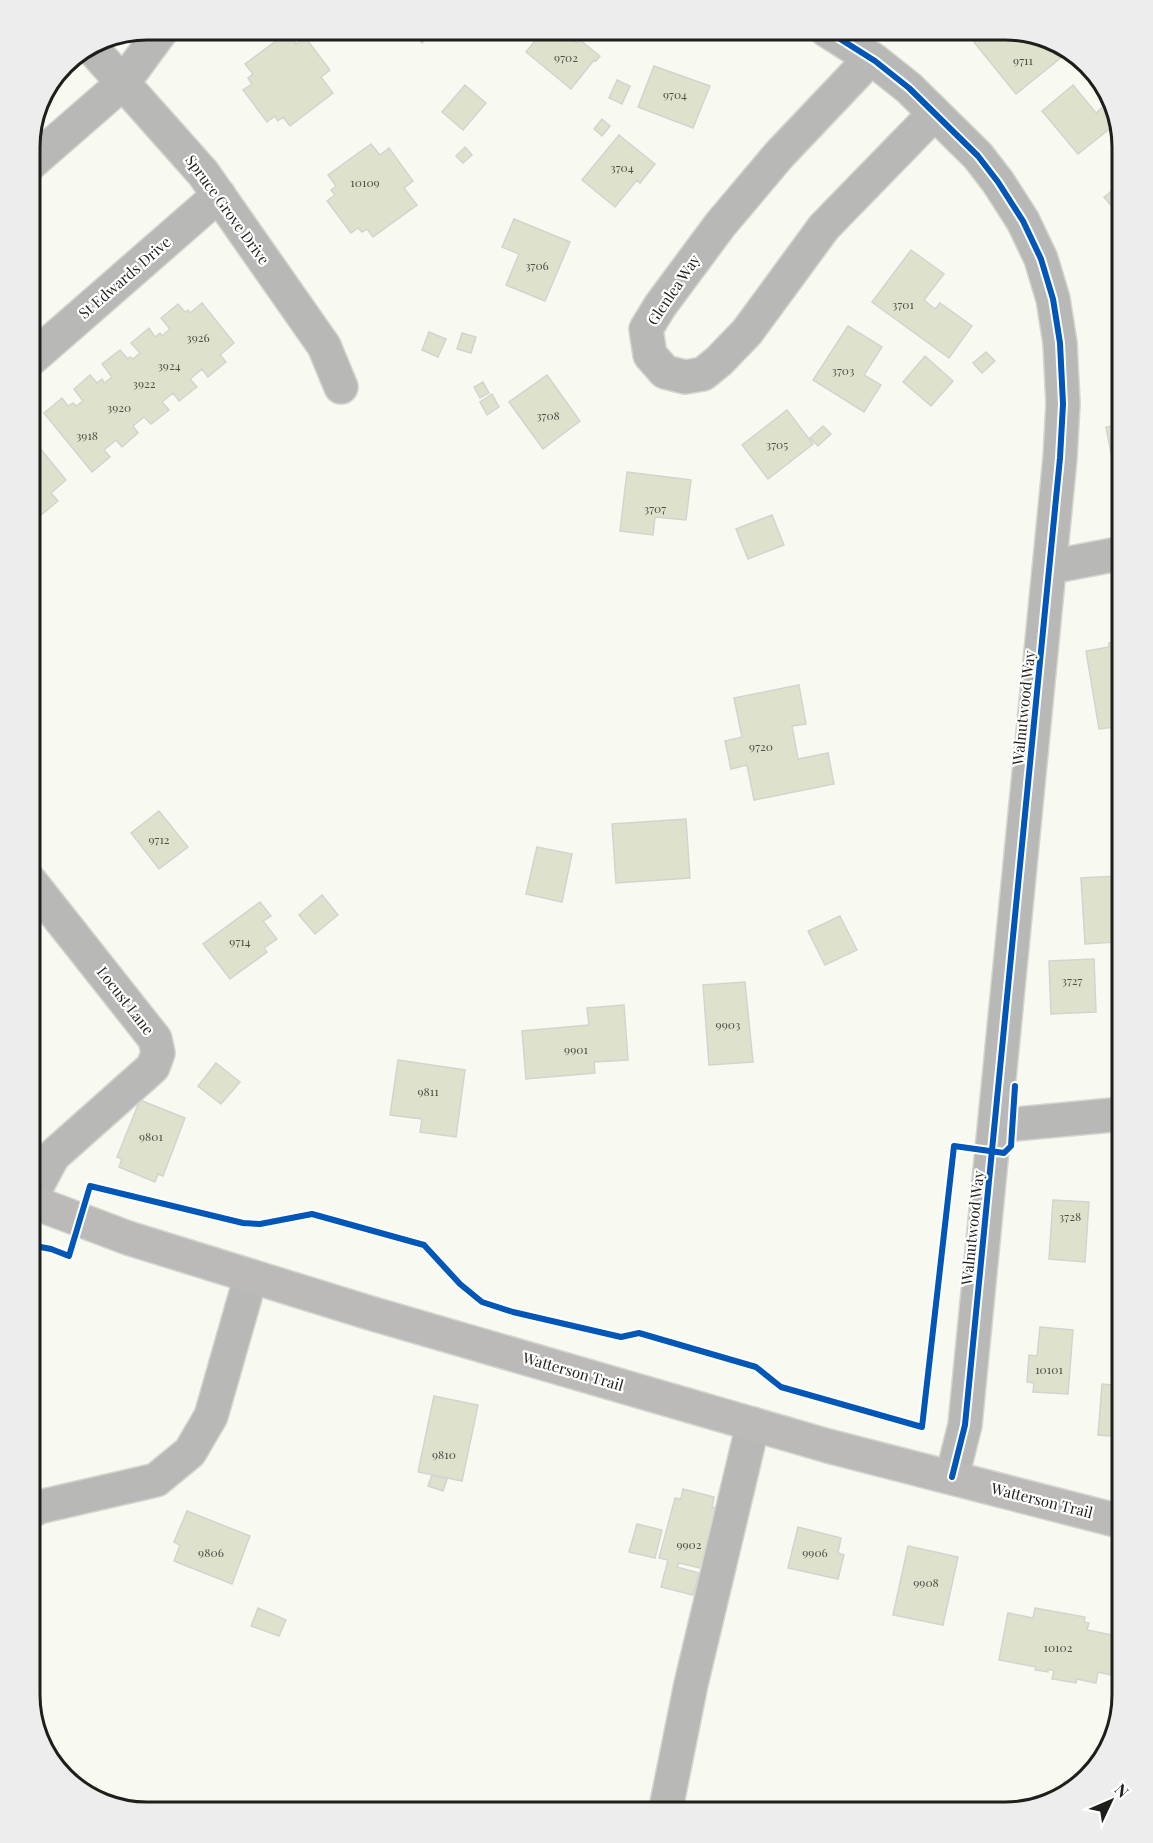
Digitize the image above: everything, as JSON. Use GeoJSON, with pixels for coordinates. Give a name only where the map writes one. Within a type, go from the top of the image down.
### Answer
{"type":"FeatureCollection","features":[{"type":"Feature","properties":{"kind":"main road","name":"Watterson Trail"},"geometry":{"type":"LineString","coordinates":[[40,1210],[370,1313],[753,1424],[1112,1519]]}},
{"type":"Feature","properties":{"kind":"street"},"geometry":{"type":"LineString","coordinates":[[41,154],[123,83],[154,41]]}},
{"type":"Feature","properties":{"kind":"street","name":"Walnutwood Way"},"geometry":{"type":"LineString","coordinates":[[844,41],[871,58],[909,88],[978,156],[1005,192],[1037,250],[1053,299],[1060,342],[1063,404],[1050,567],[965,1425],[952,1478]]}},
{"type":"Feature","properties":{"kind":"street","name":"Spruce Grove Drive"},"geometry":{"type":"LineString","coordinates":[[97,54],[203,173],[324,346],[341,387]]}},
{"type":"Feature","properties":{"kind":"street","name":"Glenlea Way"},"geometry":{"type":"LineString","coordinates":[[871,58],[779,155],[720,225],[660,306],[646,329],[650,355],[665,372],[685,377],[694,376],[703,374],[719,361],[747,332],[824,227],[934,114]]}},
{"type":"Feature","properties":{"kind":"street","name":"St Edwards Drive"},"geometry":{"type":"LineString","coordinates":[[41,351],[219,195]]}},
{"type":"Feature","properties":{"kind":"street"},"geometry":{"type":"LineString","coordinates":[[1050,567],[1112,555]]}},
{"type":"Feature","properties":{"kind":"street","name":"Locust Lane"},"geometry":{"type":"LineString","coordinates":[[40,1185],[53,1156],[153,1067],[158,1053],[155,1039],[41,894]]}},
{"type":"Feature","properties":{"kind":"street"},"geometry":{"type":"LineString","coordinates":[[995,1126],[1112,1115]]}},
{"type":"Feature","properties":{"kind":"street"},"geometry":{"type":"LineString","coordinates":[[40,1507],[156,1480],[190,1452],[211,1416],[251,1276]]}},
{"type":"Feature","properties":{"kind":"street"},"geometry":{"type":"LineString","coordinates":[[667,1802],[691,1684],[753,1424]]}},
{"type":"Feature","properties":{"kind":"building"},"geometry":{"type":"Polygon","coordinates":[[[276,41],[294,41],[296,44],[300,41],[308,41],[330,70],[321,77],[333,93],[290,126],[283,117],[278,121],[275,116],[267,122],[243,90],[252,84],[248,78],[253,74],[245,64],[276,41]]]}},
{"type":"Feature","properties":{"kind":"building"},"geometry":{"type":"Polygon","coordinates":[[[535,41],[575,41],[577,43],[581,41],[600,56],[596,61],[594,60],[571,89],[526,52],[535,41]]]}},
{"type":"Feature","properties":{"kind":"building"},"geometry":{"type":"Polygon","coordinates":[[[974,42],[1026,43],[1040,46],[1062,57],[1016,94],[974,42]]]}},
{"type":"Feature","properties":{"kind":"building"},"geometry":{"type":"Polygon","coordinates":[[[654,66],[710,86],[693,128],[638,107],[654,66]]]}},
{"type":"Feature","properties":{"kind":"building"},"geometry":{"type":"Polygon","coordinates":[[[617,80],[630,86],[622,104],[609,98],[617,80]]]}},
{"type":"Feature","properties":{"kind":"building"},"geometry":{"type":"Polygon","coordinates":[[[465,85],[486,103],[463,130],[442,112],[465,85]]]}},
{"type":"Feature","properties":{"kind":"building"},"geometry":{"type":"Polygon","coordinates":[[[1073,85],[1096,113],[1104,106],[1111,128],[1078,154],[1042,111],[1073,85]]]}},
{"type":"Feature","properties":{"kind":"building"},"geometry":{"type":"Polygon","coordinates":[[[602,119],[610,126],[602,136],[594,129],[602,119]]]}},
{"type":"Feature","properties":{"kind":"building"},"geometry":{"type":"Polygon","coordinates":[[[619,135],[655,164],[640,183],[637,180],[615,207],[582,180],[619,135]]]}},
{"type":"Feature","properties":{"kind":"building"},"geometry":{"type":"Polygon","coordinates":[[[371,144],[380,155],[389,148],[413,181],[404,188],[417,205],[373,237],[367,229],[362,232],[358,228],[351,233],[327,201],[335,195],[331,190],[336,186],[328,175],[371,144]]]}},
{"type":"Feature","properties":{"kind":"building"},"geometry":{"type":"Polygon","coordinates":[[[465,147],[472,155],[463,163],[456,156],[465,147]]]}},
{"type":"Feature","properties":{"kind":"building"},"geometry":{"type":"Polygon","coordinates":[[[1112,191],[1112,207],[1104,197],[1112,191]]]}},
{"type":"Feature","properties":{"kind":"building"},"geometry":{"type":"Polygon","coordinates":[[[514,219],[570,242],[545,301],[506,285],[519,254],[502,247],[514,219]]]}},
{"type":"Feature","properties":{"kind":"building"},"geometry":{"type":"Polygon","coordinates":[[[911,250],[944,274],[924,300],[935,309],[940,303],[972,326],[949,358],[872,302],[911,250]]]}},
{"type":"Feature","properties":{"kind":"building"},"geometry":{"type":"Polygon","coordinates":[[[202,303],[234,343],[220,355],[226,362],[208,377],[202,369],[190,379],[197,387],[179,401],[173,393],[162,402],[169,410],[151,424],[144,417],[133,426],[138,433],[122,447],[116,440],[104,450],[110,457],[92,472],[44,413],[62,398],[68,406],[73,403],[76,406],[83,401],[74,389],[90,375],[97,383],[102,379],[104,383],[112,377],[102,364],[120,350],[128,359],[130,357],[133,359],[140,353],[131,343],[149,328],[155,337],[160,333],[162,336],[170,329],[161,318],[178,304],[185,312],[188,310],[190,313],[202,303]]]}},
{"type":"Feature","properties":{"kind":"building"},"geometry":{"type":"Polygon","coordinates":[[[848,326],[882,347],[864,375],[881,385],[864,412],[813,380],[848,326]]]}},
{"type":"Feature","properties":{"kind":"building"},"geometry":{"type":"Polygon","coordinates":[[[429,332],[446,339],[438,357],[422,350],[429,332]]]}},
{"type":"Feature","properties":{"kind":"building"},"geometry":{"type":"Polygon","coordinates":[[[462,333],[476,337],[471,353],[457,349],[462,333]]]}},
{"type":"Feature","properties":{"kind":"building"},"geometry":{"type":"Polygon","coordinates":[[[986,352],[995,361],[982,373],[973,363],[986,352]]]}},
{"type":"Feature","properties":{"kind":"building"},"geometry":{"type":"Polygon","coordinates":[[[925,356],[953,381],[931,406],[903,382],[925,356]]]}},
{"type":"Feature","properties":{"kind":"building"},"geometry":{"type":"Polygon","coordinates":[[[547,375],[580,421],[543,449],[509,402],[547,375]]]}},
{"type":"Feature","properties":{"kind":"building"},"geometry":{"type":"Polygon","coordinates":[[[483,382],[489,393],[480,398],[474,387],[483,382]]]}},
{"type":"Feature","properties":{"kind":"building"},"geometry":{"type":"Polygon","coordinates":[[[492,394],[499,407],[487,415],[480,402],[492,394]]]}},
{"type":"Feature","properties":{"kind":"building"},"geometry":{"type":"Polygon","coordinates":[[[787,410],[813,444],[768,479],[742,445],[787,410]]]}},
{"type":"Feature","properties":{"kind":"building"},"geometry":{"type":"Polygon","coordinates":[[[823,426],[831,434],[818,446],[810,438],[823,426]]]}},
{"type":"Feature","properties":{"kind":"building"},"geometry":{"type":"Polygon","coordinates":[[[1112,426],[1112,458],[1106,427],[1112,426]]]}},
{"type":"Feature","properties":{"kind":"building"},"geometry":{"type":"Polygon","coordinates":[[[41,449],[66,480],[51,493],[58,501],[41,515],[41,449]]]}},
{"type":"Feature","properties":{"kind":"building"},"geometry":{"type":"Polygon","coordinates":[[[627,472],[691,480],[686,520],[655,517],[653,535],[620,531],[627,472]]]}},
{"type":"Feature","properties":{"kind":"building"},"geometry":{"type":"Polygon","coordinates":[[[772,515],[784,545],[748,559],[736,529],[772,515]]]}},
{"type":"Feature","properties":{"kind":"building"},"geometry":{"type":"Polygon","coordinates":[[[1109,643],[1112,643],[1112,727],[1099,729],[1086,651],[1109,647],[1109,643]]]}},
{"type":"Feature","properties":{"kind":"building"},"geometry":{"type":"Polygon","coordinates":[[[799,685],[806,724],[792,726],[798,759],[828,753],[834,784],[754,800],[747,765],[731,769],[725,741],[742,737],[734,698],[799,685]]]}},
{"type":"Feature","properties":{"kind":"building"},"geometry":{"type":"Polygon","coordinates":[[[159,811],[188,847],[159,869],[131,833],[159,811]]]}},
{"type":"Feature","properties":{"kind":"building"},"geometry":{"type":"Polygon","coordinates":[[[686,819],[690,878],[616,883],[612,824],[686,819]]]}},
{"type":"Feature","properties":{"kind":"building"},"geometry":{"type":"Polygon","coordinates":[[[537,847],[572,854],[562,902],[526,894],[537,847]]]}},
{"type":"Feature","properties":{"kind":"building"},"geometry":{"type":"Polygon","coordinates":[[[1112,876],[1112,942],[1085,944],[1081,878],[1112,876]]]}},
{"type":"Feature","properties":{"kind":"building"},"geometry":{"type":"Polygon","coordinates":[[[322,895],[338,915],[315,934],[299,915],[322,895]]]}},
{"type":"Feature","properties":{"kind":"building"},"geometry":{"type":"Polygon","coordinates":[[[260,902],[271,916],[263,921],[277,939],[264,948],[267,952],[230,979],[203,944],[260,902]]]}},
{"type":"Feature","properties":{"kind":"building"},"geometry":{"type":"Polygon","coordinates":[[[840,916],[857,950],[825,965],[808,931],[840,916]]]}},
{"type":"Feature","properties":{"kind":"building"},"geometry":{"type":"Polygon","coordinates":[[[1094,959],[1096,1012],[1051,1014],[1049,961],[1094,959]]]}},
{"type":"Feature","properties":{"kind":"building"},"geometry":{"type":"Polygon","coordinates":[[[745,982],[753,1062],[709,1065],[703,985],[745,982]]]}},
{"type":"Feature","properties":{"kind":"building"},"geometry":{"type":"Polygon","coordinates":[[[624,1005],[628,1060],[594,1062],[595,1073],[526,1079],[522,1031],[589,1025],[587,1008],[624,1005]]]}},
{"type":"Feature","properties":{"kind":"building"},"geometry":{"type":"Polygon","coordinates":[[[398,1060],[465,1070],[456,1137],[420,1132],[422,1119],[390,1115],[398,1060]]]}},
{"type":"Feature","properties":{"kind":"building"},"geometry":{"type":"Polygon","coordinates":[[[216,1063],[240,1082],[221,1104],[198,1086],[216,1063]]]}},
{"type":"Feature","properties":{"kind":"building"},"geometry":{"type":"Polygon","coordinates":[[[140,1100],[185,1118],[163,1176],[158,1174],[155,1182],[119,1167],[122,1159],[117,1157],[140,1100]]]}},
{"type":"Feature","properties":{"kind":"building"},"geometry":{"type":"Polygon","coordinates":[[[1053,1200],[1089,1202],[1085,1262],[1049,1259],[1053,1200]]]}},
{"type":"Feature","properties":{"kind":"building"},"geometry":{"type":"Polygon","coordinates":[[[1040,1327],[1073,1330],[1068,1394],[1033,1392],[1034,1383],[1027,1382],[1029,1355],[1037,1356],[1040,1327]]]}},
{"type":"Feature","properties":{"kind":"building"},"geometry":{"type":"Polygon","coordinates":[[[1102,1384],[1112,1385],[1112,1436],[1098,1435],[1102,1384]]]}},
{"type":"Feature","properties":{"kind":"building"},"geometry":{"type":"Polygon","coordinates":[[[434,1396],[478,1405],[462,1481],[418,1472],[434,1396]]]}},
{"type":"Feature","properties":{"kind":"building"},"geometry":{"type":"Polygon","coordinates":[[[432,1475],[447,1479],[443,1491],[428,1486],[432,1475]]]}},
{"type":"Feature","properties":{"kind":"building"},"geometry":{"type":"Polygon","coordinates":[[[683,1489],[714,1497],[712,1507],[721,1509],[709,1570],[679,1563],[677,1567],[699,1573],[693,1595],[661,1587],[668,1560],[659,1558],[675,1498],[681,1499],[683,1489]]]}},
{"type":"Feature","properties":{"kind":"building"},"geometry":{"type":"Polygon","coordinates":[[[187,1511],[250,1536],[232,1584],[174,1561],[180,1545],[174,1542],[187,1511]]]}},
{"type":"Feature","properties":{"kind":"building"},"geometry":{"type":"Polygon","coordinates":[[[637,1524],[662,1530],[655,1558],[629,1552],[637,1524]]]}},
{"type":"Feature","properties":{"kind":"building"},"geometry":{"type":"Polygon","coordinates":[[[798,1527],[841,1538],[838,1553],[844,1555],[838,1579],[788,1568],[798,1527]]]}},
{"type":"Feature","properties":{"kind":"building"},"geometry":{"type":"Polygon","coordinates":[[[908,1546],[958,1557],[943,1625],[893,1615],[908,1546]]]}},
{"type":"Feature","properties":{"kind":"building"},"geometry":{"type":"Polygon","coordinates":[[[258,1608],[286,1620],[279,1636],[251,1626],[258,1608]]]}},
{"type":"Feature","properties":{"kind":"building"},"geometry":{"type":"Polygon","coordinates":[[[1035,1608],[1085,1617],[1084,1622],[1089,1623],[1087,1630],[1112,1635],[1111,1675],[1098,1672],[1096,1683],[1077,1679],[1076,1683],[1052,1679],[1054,1671],[1048,1669],[1048,1672],[1035,1670],[1036,1667],[999,1660],[1008,1613],[1033,1618],[1035,1608]]]}},
{"type":"Feature","properties":{"kind":"cycle path"},"geometry":{"type":"LineString","coordinates":[[843,41],[875,61],[909,88],[978,156],[998,182],[1023,221],[1041,259],[1053,299],[1060,343],[1063,404],[1060,458],[965,1425],[952,1477]]}},
{"type":"Feature","properties":{"kind":"cycle path"},"geometry":{"type":"LineString","coordinates":[[40,1247],[69,1256],[90,1186],[243,1223],[260,1224],[312,1214],[424,1245],[460,1284],[482,1302],[513,1312],[621,1337],[639,1333],[756,1367],[781,1387],[922,1427],[954,1146],[1004,1153],[1011,1146],[1015,1086]]}}]}
